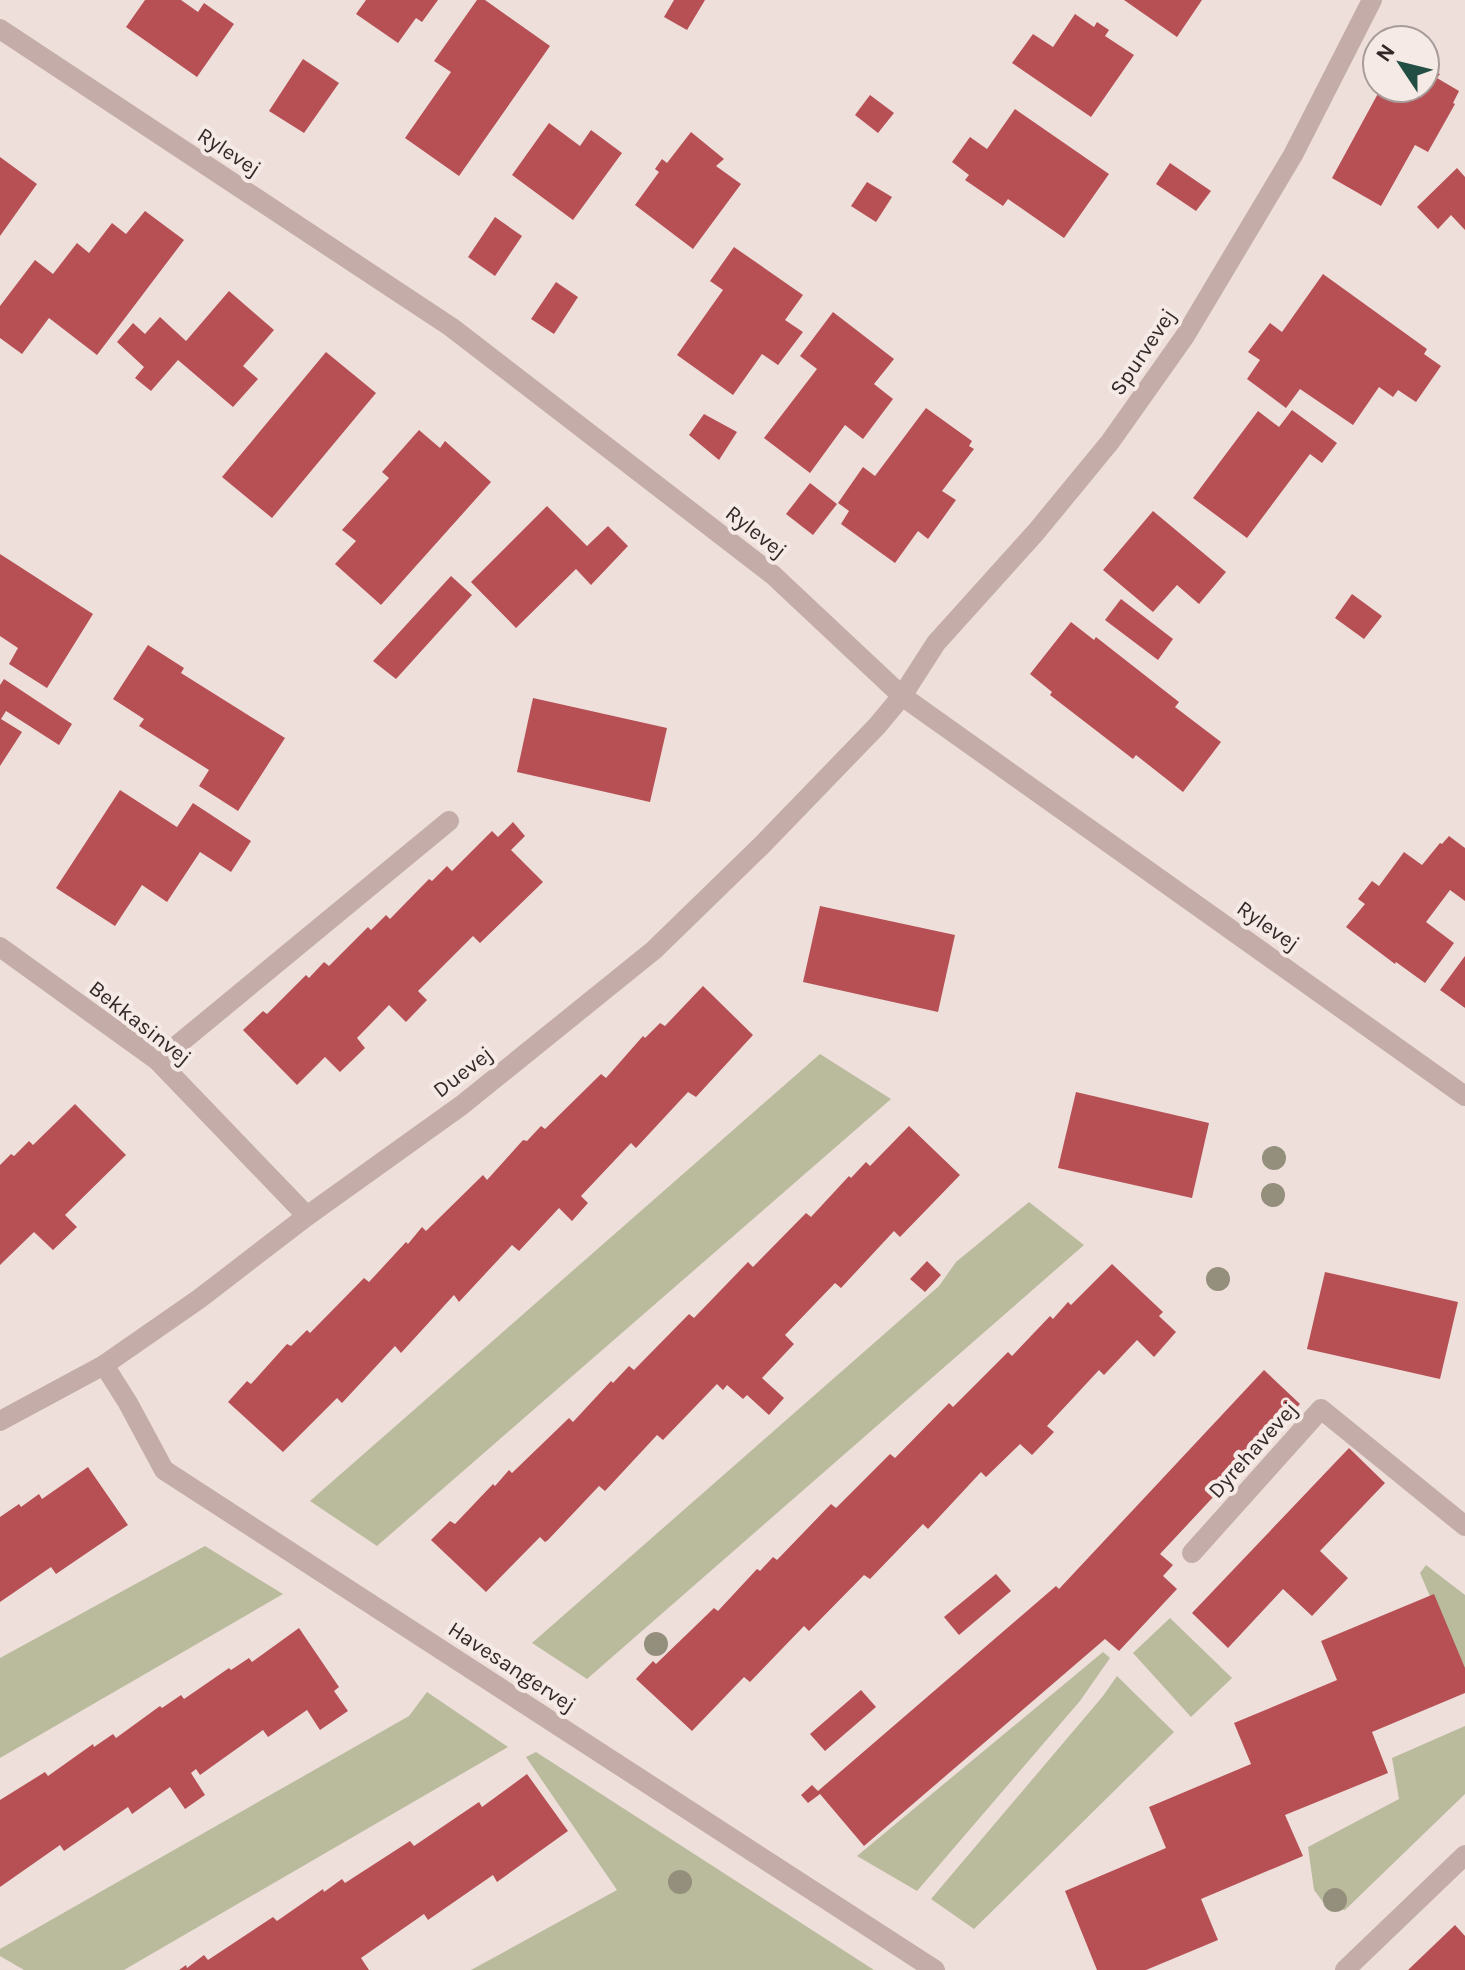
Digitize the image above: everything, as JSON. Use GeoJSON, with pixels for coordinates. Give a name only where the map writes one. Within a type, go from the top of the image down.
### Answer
{"type":"FeatureCollection","features":[{"type":"Feature","properties":{"kind":"street","name":"Spurvevej"},"geometry":{"type":"LineString","coordinates":[[902,696],[936,643],[1036,532],[1110,442],[1185,336],[1293,155],[1372,0]]}},
{"type":"Feature","properties":{"kind":"street","name":"Rylevej"},"geometry":{"type":"LineString","coordinates":[[0,29],[451,327],[773,575],[902,696],[1465,1096]]}},
{"type":"Feature","properties":{"kind":"street","name":"Duevej"},"geometry":{"type":"LineString","coordinates":[[0,1421],[104,1365],[199,1299],[307,1216],[462,1105],[654,950],[762,845],[902,696]]}},
{"type":"Feature","properties":{"kind":"street"},"geometry":{"type":"LineString","coordinates":[[158,1061],[449,821]]}},
{"type":"Feature","properties":{"kind":"street","name":"Bekkasinvej"},"geometry":{"type":"LineString","coordinates":[[0,947],[158,1061],[307,1216]]}},
{"type":"Feature","properties":{"kind":"street","name":"Havesangervej"},"geometry":{"type":"LineString","coordinates":[[104,1365],[164,1470],[923,1967]]}},
{"type":"Feature","properties":{"kind":"street","name":"Dyrehavevej"},"geometry":{"type":"LineString","coordinates":[[1192,1553],[1321,1409],[1465,1526]]}},
{"type":"Feature","properties":{"kind":"street"},"geometry":{"type":"LineString","coordinates":[[1345,1970],[1465,1855]]}},
{"type":"Feature","properties":{"kind":"green space"},"geometry":{"type":"Polygon","coordinates":[[[820,1054],[891,1099],[377,1546],[310,1501],[820,1054]]]}},
{"type":"Feature","properties":{"kind":"green space"},"geometry":{"type":"Polygon","coordinates":[[[1029,1202],[1084,1245],[587,1679],[532,1643],[939,1286],[956,1262],[1029,1202]]]}},
{"type":"Feature","properties":{"kind":"green space"},"geometry":{"type":"Polygon","coordinates":[[[205,1546],[283,1594],[0,1758],[0,1658],[205,1546]]]}},
{"type":"Feature","properties":{"kind":"green space"},"geometry":{"type":"Polygon","coordinates":[[[1426,1565],[1465,1595],[1465,1678],[1420,1573],[1426,1565]]]}},
{"type":"Feature","properties":{"kind":"green space"},"geometry":{"type":"Polygon","coordinates":[[[1170,1618],[1232,1678],[1191,1717],[1133,1653],[1170,1618]]]}},
{"type":"Feature","properties":{"kind":"green space"},"geometry":{"type":"Polygon","coordinates":[[[1103,1652],[1110,1658],[1080,1701],[917,1891],[857,1856],[1103,1652]]]}},
{"type":"Feature","properties":{"kind":"green space"},"geometry":{"type":"Polygon","coordinates":[[[1117,1676],[1174,1732],[974,1929],[931,1899],[1117,1676]]]}},
{"type":"Feature","properties":{"kind":"green space"},"geometry":{"type":"Polygon","coordinates":[[[427,1692],[508,1747],[124,1970],[24,1970],[0,1956],[0,1949],[409,1716],[427,1692]]]}},
{"type":"Feature","properties":{"kind":"green space"},"geometry":{"type":"Polygon","coordinates":[[[1465,1726],[1465,1794],[1345,1910],[1329,1910],[1314,1890],[1308,1847],[1399,1799],[1392,1758],[1465,1726]]]}},
{"type":"Feature","properties":{"kind":"green space"},"geometry":{"type":"Polygon","coordinates":[[[536,1752],[874,1970],[471,1970],[617,1890],[526,1757],[536,1752]]]}},
{"type":"Feature","properties":{"kind":"building"},"geometry":{"type":"Polygon","coordinates":[[[145,0],[181,0],[198,12],[204,3],[234,24],[197,77],[126,27],[145,0]]]}},
{"type":"Feature","properties":{"kind":"building"},"geometry":{"type":"Polygon","coordinates":[[[366,0],[438,0],[422,22],[416,18],[398,43],[356,14],[366,0]]]}},
{"type":"Feature","properties":{"kind":"building"},"geometry":{"type":"Polygon","coordinates":[[[477,0],[485,0],[550,46],[459,176],[405,138],[451,72],[434,61],[477,0]]]}},
{"type":"Feature","properties":{"kind":"building"},"geometry":{"type":"Polygon","coordinates":[[[674,0],[705,0],[687,30],[664,17],[674,0]]]}},
{"type":"Feature","properties":{"kind":"building"},"geometry":{"type":"Polygon","coordinates":[[[1124,0],[1202,0],[1177,37],[1124,0]]]}},
{"type":"Feature","properties":{"kind":"building"},"geometry":{"type":"Polygon","coordinates":[[[1075,14],[1094,27],[1097,22],[1109,30],[1105,36],[1134,55],[1091,117],[1012,63],[1033,34],[1053,47],[1075,14]]]}},
{"type":"Feature","properties":{"kind":"building"},"geometry":{"type":"Polygon","coordinates":[[[303,59],[339,83],[304,133],[269,111],[303,59]]]}},
{"type":"Feature","properties":{"kind":"building"},"geometry":{"type":"Polygon","coordinates":[[[1441,80],[1459,91],[1428,152],[1415,145],[1381,206],[1332,178],[1372,104],[1441,104],[1441,80]]]}},
{"type":"Feature","properties":{"kind":"building"},"geometry":{"type":"Polygon","coordinates":[[[870,95],[894,113],[878,133],[855,115],[870,95]]]}},
{"type":"Feature","properties":{"kind":"building"},"geometry":{"type":"Polygon","coordinates":[[[1015,109],[1109,174],[1064,238],[1008,199],[1003,206],[965,180],[969,175],[952,162],[970,137],[987,149],[1015,109]]]}},
{"type":"Feature","properties":{"kind":"building"},"geometry":{"type":"Polygon","coordinates":[[[549,123],[580,146],[591,130],[622,153],[573,220],[512,175],[549,123]]]}},
{"type":"Feature","properties":{"kind":"building"},"geometry":{"type":"Polygon","coordinates":[[[691,132],[724,159],[716,166],[741,184],[693,249],[635,205],[659,172],[655,169],[662,159],[667,163],[691,132]]]}},
{"type":"Feature","properties":{"kind":"building"},"geometry":{"type":"Polygon","coordinates":[[[0,157],[37,184],[0,236],[0,157]]]}},
{"type":"Feature","properties":{"kind":"building"},"geometry":{"type":"Polygon","coordinates":[[[1170,163],[1211,191],[1196,211],[1156,184],[1170,163]]]}},
{"type":"Feature","properties":{"kind":"building"},"geometry":{"type":"Polygon","coordinates":[[[1457,168],[1465,177],[1465,230],[1451,215],[1438,229],[1417,207],[1457,168]]]}},
{"type":"Feature","properties":{"kind":"building"},"geometry":{"type":"Polygon","coordinates":[[[867,182],[892,197],[876,222],[851,206],[867,182]]]}},
{"type":"Feature","properties":{"kind":"building"},"geometry":{"type":"Polygon","coordinates":[[[145,211],[184,240],[97,355],[49,318],[22,354],[0,338],[0,306],[35,260],[53,274],[77,243],[89,253],[112,223],[126,234],[145,211]]]}},
{"type":"Feature","properties":{"kind":"building"},"geometry":{"type":"Polygon","coordinates":[[[495,217],[522,236],[495,276],[468,257],[495,217]]]}},
{"type":"Feature","properties":{"kind":"building"},"geometry":{"type":"Polygon","coordinates":[[[734,247],[803,295],[785,320],[803,332],[778,365],[762,354],[733,395],[677,355],[723,290],[710,281],[734,247]]]}},
{"type":"Feature","properties":{"kind":"building"},"geometry":{"type":"Polygon","coordinates":[[[1323,274],[1427,349],[1424,354],[1441,366],[1416,402],[1398,390],[1393,397],[1379,387],[1353,425],[1300,389],[1286,408],[1247,379],[1260,360],[1248,352],[1270,323],[1282,332],[1323,274]]]}},
{"type":"Feature","properties":{"kind":"building"},"geometry":{"type":"Polygon","coordinates":[[[556,282],[578,297],[554,334],[531,319],[556,282]]]}},
{"type":"Feature","properties":{"kind":"building"},"geometry":{"type":"Polygon","coordinates":[[[229,291],[274,330],[243,366],[258,379],[233,407],[178,360],[151,391],[135,378],[144,367],[117,342],[133,323],[145,334],[160,317],[186,341],[229,291]]]}},
{"type":"Feature","properties":{"kind":"building"},"geometry":{"type":"Polygon","coordinates":[[[833,312],[894,359],[874,384],[893,399],[863,439],[845,425],[810,473],[764,438],[817,369],[800,356],[833,312]]]}},
{"type":"Feature","properties":{"kind":"building"},"geometry":{"type":"Polygon","coordinates":[[[326,352],[376,393],[272,518],[222,477],[326,352]]]}},
{"type":"Feature","properties":{"kind":"building"},"geometry":{"type":"Polygon","coordinates":[[[926,408],[972,441],[969,446],[974,449],[942,491],[956,500],[928,539],[918,531],[895,563],[841,524],[849,511],[838,503],[863,467],[875,476],[926,408]]]}},
{"type":"Feature","properties":{"kind":"building"},"geometry":{"type":"Polygon","coordinates":[[[1292,410],[1337,443],[1322,463],[1310,454],[1247,538],[1193,498],[1258,411],[1279,427],[1292,410]]]}},
{"type":"Feature","properties":{"kind":"building"},"geometry":{"type":"Polygon","coordinates":[[[704,414],[737,432],[719,460],[689,435],[704,414]]]}},
{"type":"Feature","properties":{"kind":"building"},"geometry":{"type":"Polygon","coordinates":[[[419,430],[440,448],[445,441],[491,482],[381,605],[335,564],[356,541],[342,530],[389,478],[382,472],[419,430]]]}},
{"type":"Feature","properties":{"kind":"building"},"geometry":{"type":"Polygon","coordinates":[[[810,483],[837,504],[813,535],[786,514],[810,483]]]}},
{"type":"Feature","properties":{"kind":"building"},"geometry":{"type":"Polygon","coordinates":[[[547,506],[587,546],[608,526],[628,546],[591,585],[576,569],[516,628],[471,582],[547,506]]]}},
{"type":"Feature","properties":{"kind":"building"},"geometry":{"type":"Polygon","coordinates":[[[1153,511],[1226,572],[1199,604],[1177,585],[1153,612],[1103,570],[1153,511]]]}},
{"type":"Feature","properties":{"kind":"building"},"geometry":{"type":"Polygon","coordinates":[[[0,554],[93,614],[47,688],[9,664],[18,648],[0,636],[0,554]]]}},
{"type":"Feature","properties":{"kind":"building"},"geometry":{"type":"Polygon","coordinates":[[[451,576],[472,595],[396,679],[373,661],[451,576]]]}},
{"type":"Feature","properties":{"kind":"building"},"geometry":{"type":"Polygon","coordinates":[[[1352,594],[1382,616],[1364,639],[1335,618],[1352,594]]]}},
{"type":"Feature","properties":{"kind":"building"},"geometry":{"type":"Polygon","coordinates":[[[1121,599],[1173,639],[1158,660],[1105,620],[1121,599]]]}},
{"type":"Feature","properties":{"kind":"building"},"geometry":{"type":"Polygon","coordinates":[[[1071,622],[1094,640],[1096,637],[1179,702],[1175,707],[1221,742],[1183,792],[1136,755],[1133,759],[1050,695],[1052,692],[1030,674],[1071,622]]]}},
{"type":"Feature","properties":{"kind":"building"},"geometry":{"type":"Polygon","coordinates":[[[148,645],[184,668],[181,673],[285,738],[238,811],[199,786],[209,770],[139,726],[144,719],[113,699],[148,645]]]}},
{"type":"Feature","properties":{"kind":"building"},"geometry":{"type":"Polygon","coordinates":[[[4,679],[72,724],[59,745],[6,711],[1,719],[22,732],[0,766],[0,685],[4,679]]]}},
{"type":"Feature","properties":{"kind":"building"},"geometry":{"type":"Polygon","coordinates":[[[533,698],[667,728],[650,802],[517,772],[533,698]]]}},
{"type":"Feature","properties":{"kind":"building"},"geometry":{"type":"Polygon","coordinates":[[[120,790],[177,827],[193,803],[251,841],[231,872],[200,852],[167,902],[142,885],[115,926],[56,888],[120,790]]]}},
{"type":"Feature","properties":{"kind":"building"},"geometry":{"type":"Polygon","coordinates":[[[513,822],[525,836],[511,850],[543,882],[480,943],[473,936],[418,991],[427,1000],[406,1022],[389,1005],[357,1038],[365,1048],[340,1072],[325,1057],[297,1085],[243,1030],[263,1011],[267,1014],[306,975],[309,978],[324,962],[329,966],[368,927],[371,930],[386,915],[390,919],[429,879],[432,881],[447,866],[452,871],[492,831],[498,837],[513,822]]]}},
{"type":"Feature","properties":{"kind":"building"},"geometry":{"type":"Polygon","coordinates":[[[1449,836],[1465,848],[1465,901],[1450,890],[1426,922],[1454,943],[1425,983],[1346,927],[1365,904],[1358,899],[1372,881],[1379,886],[1404,852],[1422,865],[1449,836]]]}},
{"type":"Feature","properties":{"kind":"building"},"geometry":{"type":"Polygon","coordinates":[[[820,906],[955,935],[938,1012],[803,982],[820,906]]]}},
{"type":"Feature","properties":{"kind":"building"},"geometry":{"type":"Polygon","coordinates":[[[1465,956],[1465,1008],[1440,990],[1465,956]]]}},
{"type":"Feature","properties":{"kind":"building"},"geometry":{"type":"Polygon","coordinates":[[[703,986],[753,1035],[696,1097],[688,1092],[636,1148],[631,1143],[581,1196],[588,1203],[572,1221],[559,1208],[519,1251],[512,1245],[459,1302],[454,1295],[401,1353],[395,1346],[342,1403],[337,1398],[283,1452],[228,1402],[247,1381],[251,1384],[287,1344],[291,1346],[307,1330],[310,1333],[364,1278],[369,1282],[422,1227],[426,1231],[483,1175],[487,1180],[523,1140],[527,1141],[541,1126],[545,1129],[601,1074],[606,1078],[643,1036],[645,1038],[660,1023],[665,1026],[703,986]]]}},
{"type":"Feature","properties":{"kind":"building"},"geometry":{"type":"Polygon","coordinates":[[[1076,1092],[1209,1123],[1192,1198],[1058,1168],[1076,1092]]]}},
{"type":"Feature","properties":{"kind":"building"},"geometry":{"type":"Polygon","coordinates":[[[75,1104],[126,1155],[65,1215],[77,1227],[53,1250],[34,1232],[0,1265],[0,1165],[29,1141],[33,1145],[75,1104]]]}},
{"type":"Feature","properties":{"kind":"building"},"geometry":{"type":"Polygon","coordinates":[[[909,1126],[960,1175],[900,1237],[894,1231],[841,1288],[835,1283],[785,1335],[794,1344],[762,1378],[784,1398],[769,1415],[747,1395],[743,1399],[727,1385],[723,1390],[717,1384],[663,1440],[657,1435],[605,1491],[599,1486],[548,1540],[545,1542],[540,1537],[486,1592],[431,1540],[450,1521],[455,1524],[493,1484],[495,1486],[509,1470],[512,1473],[569,1418],[573,1422],[611,1381],[613,1383],[629,1366],[634,1370],[689,1314],[694,1318],[748,1262],[753,1267],[806,1213],[811,1217],[849,1176],[851,1178],[866,1162],[870,1166],[909,1126]]]}},
{"type":"Feature","properties":{"kind":"building"},"geometry":{"type":"Polygon","coordinates":[[[927,1261],[941,1275],[925,1292],[910,1279],[927,1261]]]}},
{"type":"Feature","properties":{"kind":"building"},"geometry":{"type":"Polygon","coordinates":[[[1112,1264],[1163,1312],[1159,1316],[1176,1332],[1154,1357],[1137,1340],[1104,1375],[1099,1370],[1047,1426],[1054,1432],[1032,1455],[1020,1444],[986,1477],[981,1472],[928,1529],[923,1524],[870,1579],[864,1575],[809,1631],[804,1626],[750,1682],[744,1677],[692,1731],[636,1679],[714,1608],[718,1611],[757,1569],[760,1571],[773,1557],[777,1560],[831,1504],[836,1508],[890,1454],[895,1458],[949,1403],[953,1407],[1008,1352],[1012,1356],[1050,1316],[1053,1319],[1068,1302],[1071,1305],[1112,1264]]]}},
{"type":"Feature","properties":{"kind":"building"},"geometry":{"type":"Polygon","coordinates":[[[1325,1272],[1458,1302],[1440,1379],[1307,1349],[1325,1272]]]}},
{"type":"Feature","properties":{"kind":"building"},"geometry":{"type":"Polygon","coordinates":[[[1264,1370],[1300,1404],[1160,1554],[1173,1565],[1163,1576],[1177,1589],[1119,1651],[1105,1639],[864,1846],[820,1794],[808,1803],[801,1795],[812,1785],[818,1791],[1056,1586],[1059,1589],[1264,1370]]]}},
{"type":"Feature","properties":{"kind":"building"},"geometry":{"type":"Polygon","coordinates":[[[1349,1448],[1385,1483],[1320,1551],[1348,1578],[1312,1616],[1283,1589],[1228,1648],[1192,1613],[1349,1448]]]}},
{"type":"Feature","properties":{"kind":"building"},"geometry":{"type":"Polygon","coordinates":[[[88,1467],[128,1525],[56,1574],[51,1567],[0,1602],[0,1517],[39,1494],[42,1499],[88,1467]]]}},
{"type":"Feature","properties":{"kind":"building"},"geometry":{"type":"Polygon","coordinates":[[[996,1574],[1011,1591],[959,1635],[944,1617],[996,1574]]]}},
{"type":"Feature","properties":{"kind":"building"},"geometry":{"type":"Polygon","coordinates":[[[1434,1594],[1465,1668],[1465,1693],[1372,1732],[1388,1773],[1285,1815],[1303,1856],[1201,1899],[1218,1940],[1146,1970],[1097,1970],[1065,1891],[1166,1848],[1149,1807],[1251,1764],[1234,1723],[1337,1680],[1321,1641],[1434,1594]]]}},
{"type":"Feature","properties":{"kind":"building"},"geometry":{"type":"Polygon","coordinates":[[[299,1628],[339,1687],[334,1691],[348,1711],[320,1730],[307,1710],[268,1737],[263,1730],[200,1775],[196,1769],[191,1773],[205,1795],[185,1809],[170,1787],[132,1814],[128,1807],[64,1851],[60,1845],[0,1887],[0,1800],[45,1772],[48,1776],[93,1744],[94,1747],[113,1734],[116,1738],[160,1706],[162,1708],[181,1695],[184,1699],[229,1668],[231,1670],[249,1658],[252,1662],[299,1628]]]}},
{"type":"Feature","properties":{"kind":"building"},"geometry":{"type":"Polygon","coordinates":[[[861,1690],[876,1707],[825,1751],[810,1734],[861,1690]]]}},
{"type":"Feature","properties":{"kind":"building"},"geometry":{"type":"Polygon","coordinates":[[[527,1774],[568,1831],[497,1882],[493,1875],[428,1920],[424,1914],[361,1958],[369,1970],[179,1970],[186,1965],[187,1968],[204,1955],[208,1960],[273,1917],[277,1921],[323,1889],[324,1892],[342,1879],[345,1883],[410,1841],[414,1846],[479,1802],[482,1807],[527,1774]]]}},
{"type":"Feature","properties":{"kind":"building"},"geometry":{"type":"Polygon","coordinates":[[[1455,1925],[1465,1936],[1465,1970],[1408,1970],[1455,1925]]]}}]}
